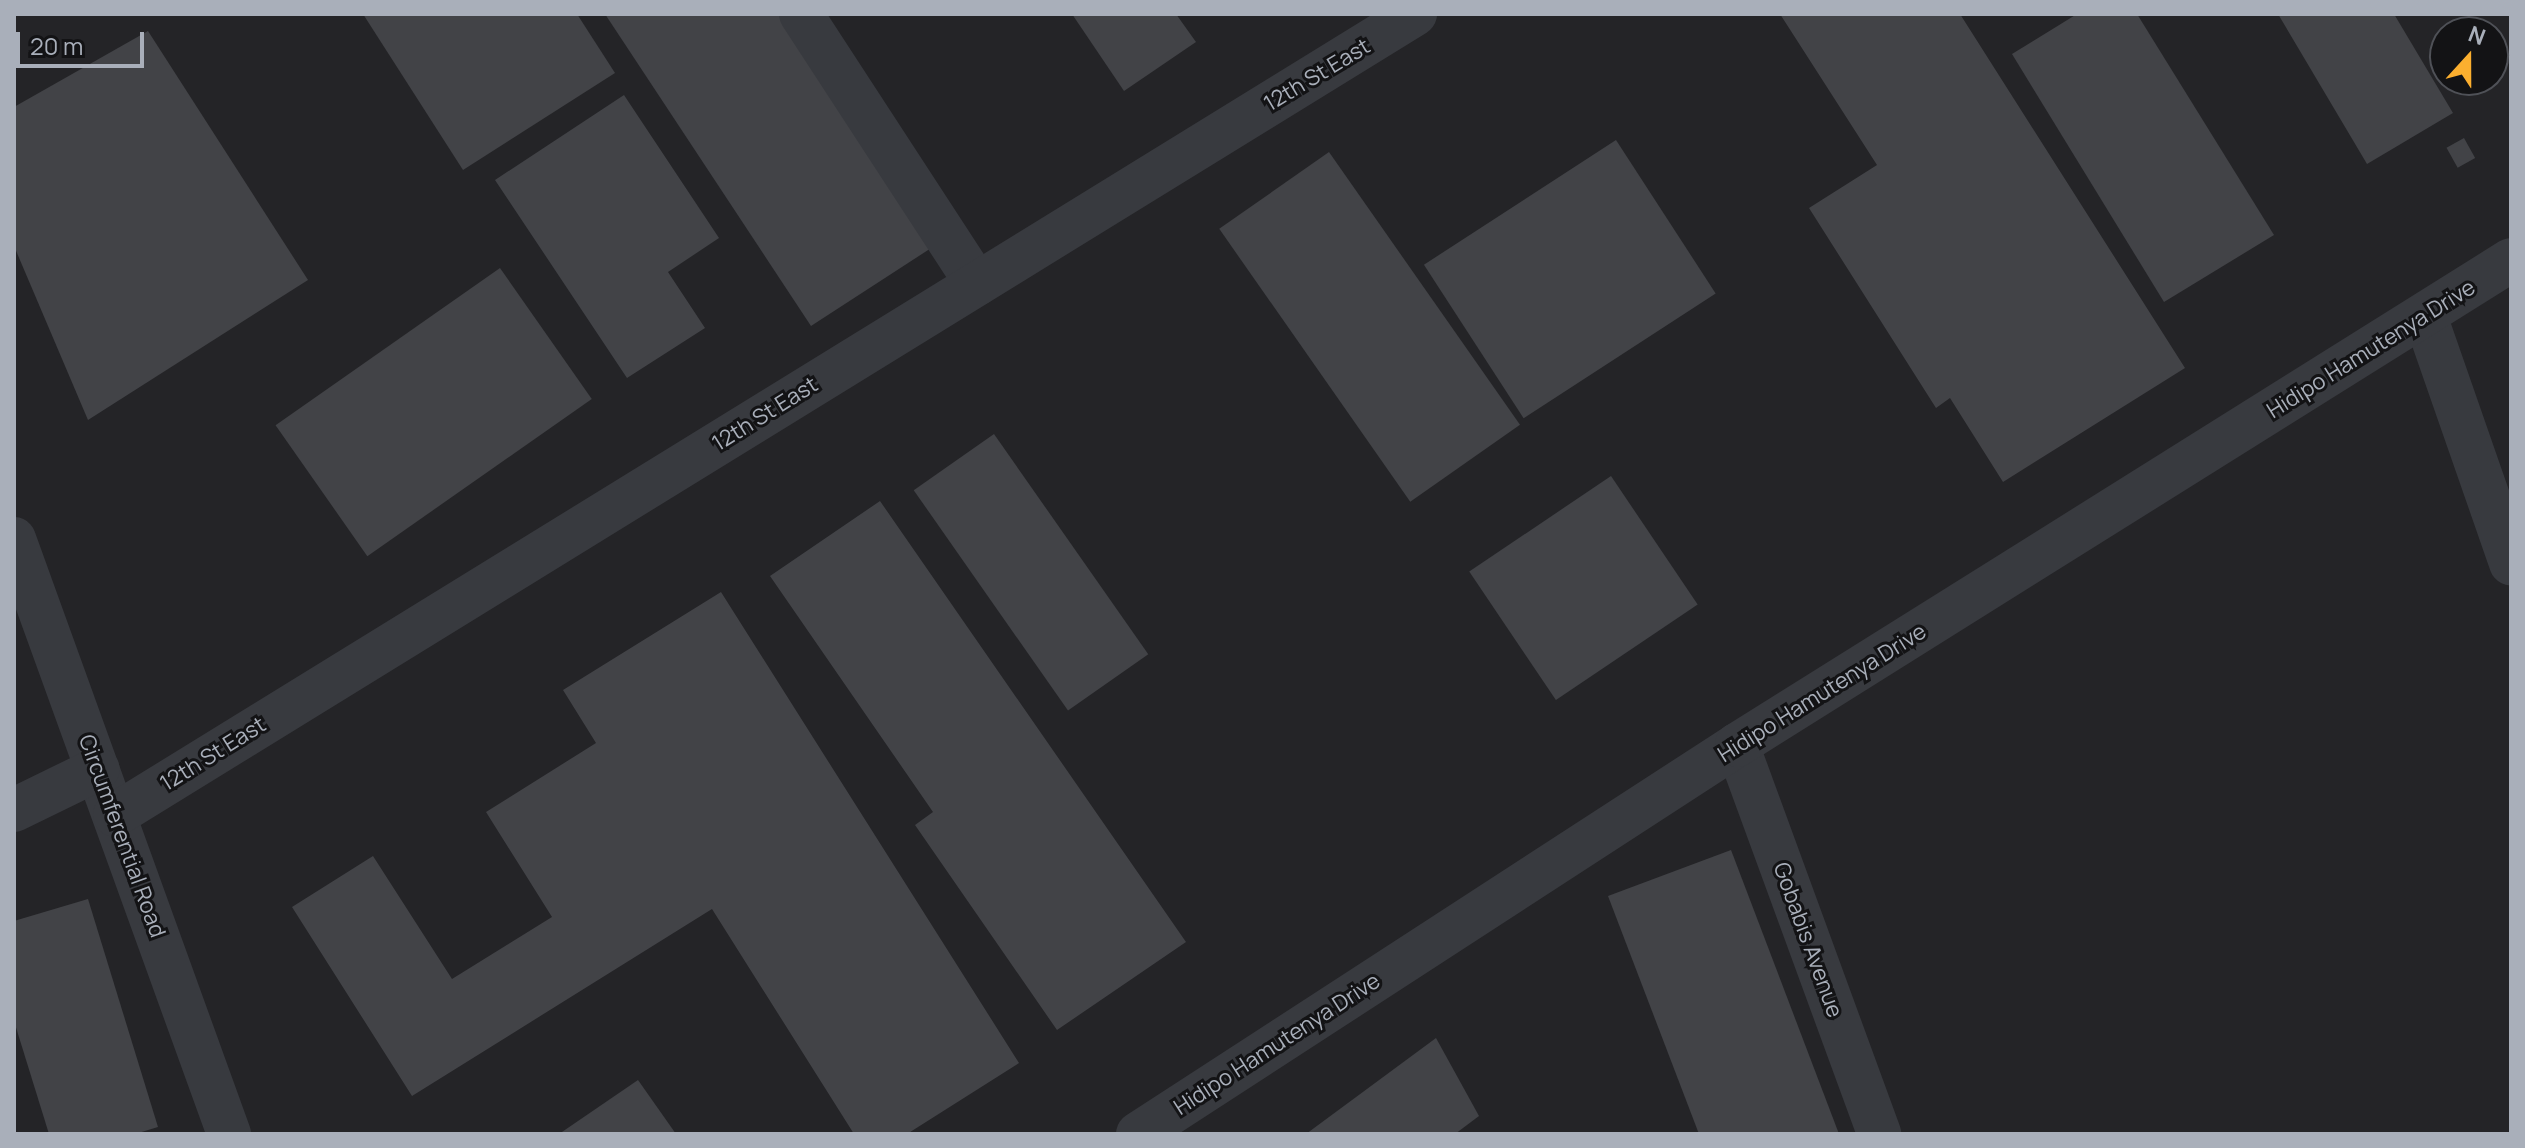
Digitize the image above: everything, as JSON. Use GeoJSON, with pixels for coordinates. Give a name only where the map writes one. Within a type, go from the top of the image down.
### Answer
{"type":"FeatureCollection","features":[{"type":"Feature","properties":{"kind":"street"},"geometry":{"type":"LineString","coordinates":[[801,14],[977,284]]}},
{"type":"Feature","properties":{"kind":"street","name":"12th St East"},"geometry":{"type":"LineString","coordinates":[[115,815],[1415,14]]}},
{"type":"Feature","properties":{"kind":"street","name":"Hidipo Hamutenya Drive"},"geometry":{"type":"LineString","coordinates":[[1138,1134],[1737,745],[2511,260]]}},
{"type":"Feature","properties":{"kind":"street"},"geometry":{"type":"LineString","coordinates":[[2425,316],[2511,563]]}},
{"type":"Feature","properties":{"kind":"street","name":"Circumferential Road"},"geometry":{"type":"LineString","coordinates":[[14,539],[229,1134]]}},
{"type":"Feature","properties":{"kind":"street","name":"Gobabis Avenue"},"geometry":{"type":"LineString","coordinates":[[1737,745],[1879,1134]]}},
{"type":"Feature","properties":{"kind":"street"},"geometry":{"type":"LineString","coordinates":[[14,810],[98,769]]}},
{"type":"Feature","properties":{"kind":"shaded area"},"geometry":{"type":"Polygon","coordinates":[[[14,14],[2511,14],[2511,1134],[14,1134],[14,14]]]}},
{"type":"Feature","properties":{"kind":"building"},"geometry":{"type":"Polygon","coordinates":[[[363,14],[577,14],[615,73],[463,170],[363,14]]]}},
{"type":"Feature","properties":{"kind":"building"},"geometry":{"type":"Polygon","coordinates":[[[605,14],[792,14],[942,241],[811,326],[605,14]]]}},
{"type":"Feature","properties":{"kind":"building"},"geometry":{"type":"Polygon","coordinates":[[[1072,14],[1176,14],[1196,42],[1124,91],[1072,14]]]}},
{"type":"Feature","properties":{"kind":"building"},"geometry":{"type":"Polygon","coordinates":[[[1780,14],[1960,14],[2185,368],[2003,482],[1950,398],[1936,408],[1809,208],[1877,165],[1780,14]]]}},
{"type":"Feature","properties":{"kind":"building"},"geometry":{"type":"Polygon","coordinates":[[[2077,14],[2137,14],[2274,235],[2164,302],[2012,54],[2077,14]]]}},
{"type":"Feature","properties":{"kind":"building"},"geometry":{"type":"Polygon","coordinates":[[[2278,14],[2394,14],[2429,73],[2429,96],[2443,96],[2453,113],[2367,164],[2278,14]]]}},
{"type":"Feature","properties":{"kind":"building"},"geometry":{"type":"Polygon","coordinates":[[[148,31],[308,280],[88,420],[14,246],[14,107],[148,31]]]}},
{"type":"Feature","properties":{"kind":"building"},"geometry":{"type":"Polygon","coordinates":[[[624,95],[719,238],[668,272],[705,328],[627,378],[495,180],[624,95]]]}},
{"type":"Feature","properties":{"kind":"building"},"geometry":{"type":"Polygon","coordinates":[[[2464,138],[2475,158],[2458,168],[2447,148],[2464,138]]]}},
{"type":"Feature","properties":{"kind":"building"},"geometry":{"type":"Polygon","coordinates":[[[1616,140],[1716,293],[1524,418],[1424,265],[1616,140]]]}},
{"type":"Feature","properties":{"kind":"building"},"geometry":{"type":"Polygon","coordinates":[[[1329,152],[1520,425],[1410,502],[1219,229],[1329,152]]]}},
{"type":"Feature","properties":{"kind":"building"},"geometry":{"type":"Polygon","coordinates":[[[500,268],[592,399],[367,556],[276,425],[500,268]]]}},
{"type":"Feature","properties":{"kind":"building"},"geometry":{"type":"Polygon","coordinates":[[[994,434],[1148,654],[1068,711],[914,490],[994,434]]]}},
{"type":"Feature","properties":{"kind":"building"},"geometry":{"type":"Polygon","coordinates":[[[1611,476],[1698,605],[1556,700],[1469,572],[1611,476]]]}},
{"type":"Feature","properties":{"kind":"building"},"geometry":{"type":"Polygon","coordinates":[[[880,501],[1186,942],[1057,1030],[915,825],[933,812],[770,576],[880,501]]]}},
{"type":"Feature","properties":{"kind":"building"},"geometry":{"type":"Polygon","coordinates":[[[721,592],[1019,1063],[907,1134],[854,1134],[712,909],[412,1096],[292,907],[373,856],[452,979],[552,917],[486,812],[596,743],[563,690],[721,592]]]}},
{"type":"Feature","properties":{"kind":"building"},"geometry":{"type":"Polygon","coordinates":[[[1731,850],[1839,1134],[1699,1134],[1608,896],[1731,850]]]}},
{"type":"Feature","properties":{"kind":"building"},"geometry":{"type":"Polygon","coordinates":[[[88,899],[158,1127],[135,1134],[49,1134],[14,1021],[14,921],[88,899]]]}},
{"type":"Feature","properties":{"kind":"building"},"geometry":{"type":"Polygon","coordinates":[[[1436,1038],[1479,1116],[1455,1134],[1306,1134],[1436,1038]]]}},
{"type":"Feature","properties":{"kind":"building"},"geometry":{"type":"Polygon","coordinates":[[[638,1080],[676,1134],[559,1134],[638,1080]]]}}]}
